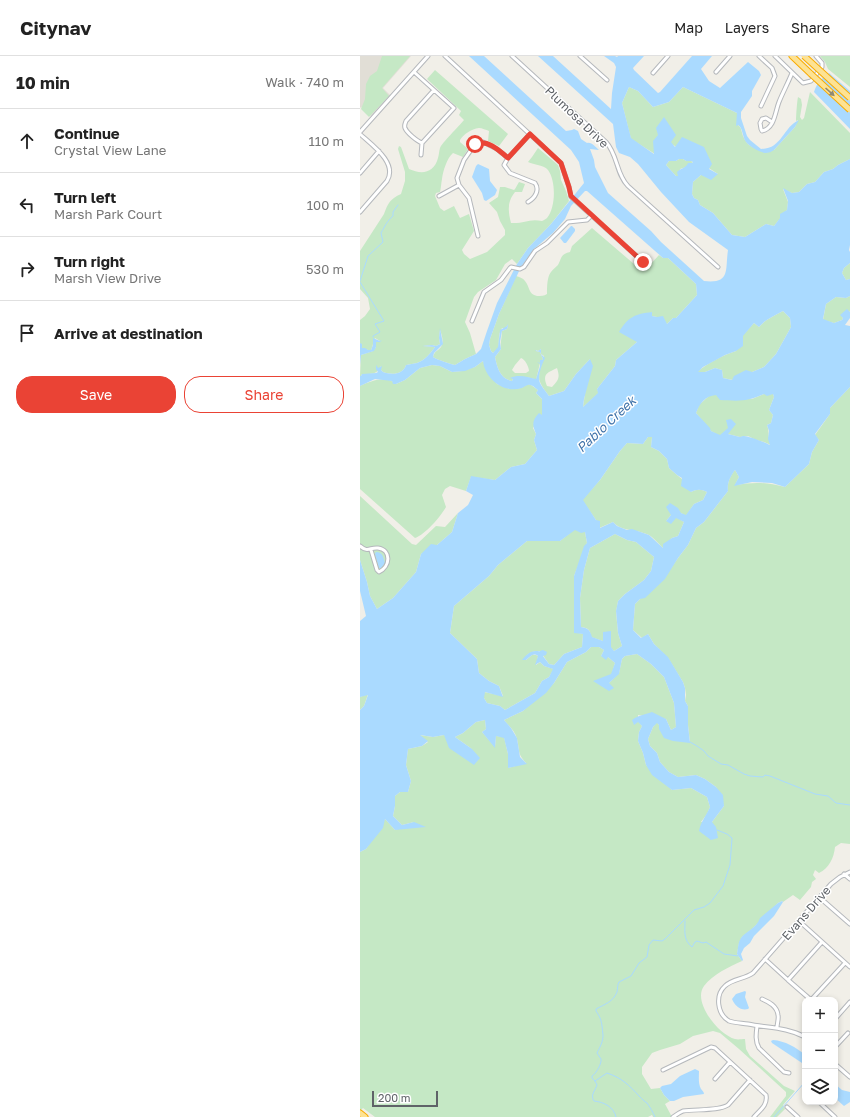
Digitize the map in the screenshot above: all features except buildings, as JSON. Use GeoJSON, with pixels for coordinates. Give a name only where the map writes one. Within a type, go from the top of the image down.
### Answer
{"type":"FeatureCollection","features":[{"type":"Feature","properties":{"kind":"highway"},"geometry":{"type":"LineString","coordinates":[[792,56],[850,110]]}},
{"type":"Feature","properties":{"kind":"highway"},"geometry":{"type":"LineString","coordinates":[[804,56],[850,98]]}},
{"type":"Feature","properties":{"kind":"highway"},"geometry":{"type":"LineString","coordinates":[[360,1114],[365,1117]]}},
{"type":"Feature","properties":{"kind":"street"},"geometry":{"type":"LineString","coordinates":[[360,212],[387,181],[390,174],[386,160],[360,133],[428,56]]}},
{"type":"Feature","properties":{"kind":"street"},"geometry":{"type":"LineString","coordinates":[[445,56],[561,163],[571,196],[591,216],[643,262]]}},
{"type":"Feature","properties":{"kind":"street","name":"Plumosa Drive"},"geometry":{"type":"LineString","coordinates":[[512,56],[609,144],[614,153],[622,177],[628,186],[718,267]]}},
{"type":"Feature","properties":{"kind":"street"},"geometry":{"type":"LineString","coordinates":[[580,56],[607,80]]}},
{"type":"Feature","properties":{"kind":"street"},"geometry":{"type":"LineString","coordinates":[[653,73],[668,56]]}},
{"type":"Feature","properties":{"kind":"street"},"geometry":{"type":"LineString","coordinates":[[716,72],[730,56]]}},
{"type":"Feature","properties":{"kind":"street"},"geometry":{"type":"LineString","coordinates":[[759,56],[772,68],[775,76],[762,106]]}},
{"type":"Feature","properties":{"kind":"street"},"geometry":{"type":"LineString","coordinates":[[775,56],[803,83],[811,81],[822,67],[822,63],[816,56]]}},
{"type":"Feature","properties":{"kind":"street"},"geometry":{"type":"LineString","coordinates":[[414,72],[454,108],[422,143],[421,155]]}},
{"type":"Feature","properties":{"kind":"street"},"geometry":{"type":"LineString","coordinates":[[772,122],[766,118],[762,119],[760,123],[761,129],[766,130],[772,122],[776,115],[778,103],[792,73]]}},
{"type":"Feature","properties":{"kind":"street"},"geometry":{"type":"LineString","coordinates":[[422,143],[406,130],[405,125],[406,121],[434,90]]}},
{"type":"Feature","properties":{"kind":"street"},"geometry":{"type":"LineString","coordinates":[[528,202],[535,196],[538,189],[535,183],[514,175],[504,166],[508,158],[530,134]]}},
{"type":"Feature","properties":{"kind":"street"},"geometry":{"type":"LineString","coordinates":[[478,236],[469,198],[459,185],[456,178],[464,160],[477,143],[483,142],[497,148],[508,158]]}},
{"type":"Feature","properties":{"kind":"street"},"geometry":{"type":"LineString","coordinates":[[360,173],[379,152]]}},
{"type":"Feature","properties":{"kind":"street"},"geometry":{"type":"LineString","coordinates":[[439,196],[459,185]]}},
{"type":"Feature","properties":{"kind":"street"},"geometry":{"type":"LineString","coordinates":[[472,321],[484,292],[497,284],[510,268],[524,268],[535,251],[547,243],[568,222],[586,220],[591,216]]}},
{"type":"Feature","properties":{"kind":"street"},"geometry":{"type":"LineString","coordinates":[[360,546],[364,549],[371,550],[379,548],[386,554],[388,564],[379,572],[376,570],[371,550]]}},
{"type":"Feature","properties":{"kind":"street","name":"Evans Drive"},"geometry":{"type":"LineString","coordinates":[[757,1026],[735,1022],[726,1018],[720,1010],[718,1003],[719,994],[725,986],[733,981],[750,975],[831,884],[844,874],[850,872]]}},
{"type":"Feature","properties":{"kind":"street"},"geometry":{"type":"LineString","coordinates":[[844,874],[850,879]]}},
{"type":"Feature","properties":{"kind":"street"},"geometry":{"type":"LineString","coordinates":[[819,897],[850,924]]}},
{"type":"Feature","properties":{"kind":"street"},"geometry":{"type":"LineString","coordinates":[[799,921],[850,967]]}},
{"type":"Feature","properties":{"kind":"street"},"geometry":{"type":"LineString","coordinates":[[788,980],[822,942]]}},
{"type":"Feature","properties":{"kind":"street"},"geometry":{"type":"LineString","coordinates":[[765,959],[808,997]]}},
{"type":"Feature","properties":{"kind":"street"},"geometry":{"type":"LineString","coordinates":[[814,997],[845,963]]}},
{"type":"Feature","properties":{"kind":"street"},"geometry":{"type":"LineString","coordinates":[[762,999],[772,1004],[777,1010],[777,1028]]}},
{"type":"Feature","properties":{"kind":"street"},"geometry":{"type":"LineString","coordinates":[[838,1016],[850,1002]]}},
{"type":"Feature","properties":{"kind":"street"},"geometry":{"type":"LineString","coordinates":[[789,1073],[784,1072],[759,1048],[755,1037],[757,1026],[789,1030],[802,1036]]}},
{"type":"Feature","properties":{"kind":"street"},"geometry":{"type":"LineString","coordinates":[[838,1044],[848,1033]]}},
{"type":"Feature","properties":{"kind":"street"},"geometry":{"type":"LineString","coordinates":[[663,1070],[711,1047],[715,1048],[766,1095],[766,1104],[754,1117]]}},
{"type":"Feature","properties":{"kind":"street"},"geometry":{"type":"LineString","coordinates":[[715,1079],[730,1062]]}},
{"type":"Feature","properties":{"kind":"street"},"geometry":{"type":"LineString","coordinates":[[838,1066],[850,1075]]}},
{"type":"Feature","properties":{"kind":"street"},"geometry":{"type":"LineString","coordinates":[[673,1117],[684,1111],[723,1108],[750,1080]]}},
{"type":"Feature","properties":{"kind":"street"},"geometry":{"type":"LineString","coordinates":[[822,1105],[835,1117]]}},
{"type":"Feature","properties":{"kind":"street"},"geometry":{"type":"LineString","coordinates":[[787,1107],[796,1116]]}},
{"type":"Feature","properties":{"kind":"shaded area"},"geometry":{"type":"Polygon","coordinates":[[[360,56],[411,56],[383,88],[390,95],[371,116],[361,107],[360,108],[360,56]]]}},
{"type":"Feature","properties":{"kind":"green space"},"geometry":{"type":"Polygon","coordinates":[[[382,56],[410,56],[382,88],[389,96],[369,117],[361,109],[365,99],[366,84],[370,76],[377,71],[382,56]]]}},
{"type":"Feature","properties":{"kind":"green space"},"geometry":{"type":"Polygon","coordinates":[[[820,56],[850,56],[850,87],[828,69],[820,56]]]}},
{"type":"Feature","properties":{"kind":"green space"},"geometry":{"type":"Polygon","coordinates":[[[435,70],[508,134],[499,146],[488,141],[489,131],[479,128],[471,131],[460,140],[460,142],[468,149],[463,157],[453,153],[446,165],[440,192],[436,193],[435,196],[440,208],[444,211],[454,206],[460,218],[469,214],[474,231],[462,250],[464,254],[470,259],[487,252],[505,235],[505,230],[497,212],[489,203],[498,197],[500,187],[514,190],[519,182],[525,184],[522,192],[515,192],[509,203],[511,223],[534,220],[542,221],[547,218],[552,207],[554,194],[551,175],[544,167],[528,162],[538,148],[558,165],[561,180],[569,201],[551,224],[528,248],[517,264],[512,259],[505,264],[496,280],[478,292],[474,297],[465,322],[476,354],[455,365],[433,357],[435,352],[440,349],[442,345],[440,330],[440,344],[436,346],[423,346],[435,347],[420,362],[406,365],[402,371],[396,373],[390,374],[383,372],[381,370],[381,366],[376,372],[371,374],[362,374],[360,376],[361,355],[373,351],[376,347],[376,341],[380,341],[375,338],[371,350],[362,348],[360,343],[360,320],[370,309],[368,298],[360,289],[360,251],[390,202],[401,194],[405,181],[405,172],[398,149],[399,146],[401,147],[409,169],[418,172],[430,170],[436,163],[441,146],[464,120],[459,115],[461,111],[427,79],[435,70]]]}},
{"type":"Feature","properties":{"kind":"green space"},"geometry":{"type":"Polygon","coordinates":[[[629,87],[638,91],[653,107],[669,102],[683,87],[737,113],[738,125],[741,128],[746,141],[752,147],[774,150],[795,127],[798,120],[796,121],[798,97],[801,99],[802,105],[800,117],[802,120],[804,118],[810,92],[850,133],[850,159],[833,169],[824,172],[815,182],[807,184],[799,192],[792,193],[783,189],[788,202],[787,210],[774,226],[766,224],[745,237],[732,235],[713,213],[700,205],[698,200],[694,198],[692,194],[693,182],[701,175],[718,174],[658,135],[655,154],[631,139],[622,103],[629,87]]]}},
{"type":"Feature","properties":{"kind":"green space"},"geometry":{"type":"Polygon","coordinates":[[[679,159],[693,162],[680,169],[679,176],[676,176],[666,165],[669,161],[676,161],[679,159]]]}},
{"type":"Feature","properties":{"kind":"green space"},"geometry":{"type":"Polygon","coordinates":[[[592,228],[641,270],[647,268],[659,255],[663,258],[668,258],[696,284],[697,295],[676,318],[673,318],[667,324],[657,317],[652,316],[652,312],[637,342],[616,360],[615,366],[597,389],[599,393],[583,407],[590,359],[576,374],[564,391],[549,396],[539,379],[544,356],[541,354],[541,349],[538,351],[536,350],[536,351],[540,352],[543,359],[540,363],[536,380],[525,377],[513,379],[512,381],[508,380],[502,375],[495,357],[501,349],[502,331],[507,329],[508,325],[500,331],[497,350],[493,353],[489,345],[499,314],[516,276],[527,283],[532,294],[537,296],[546,295],[550,274],[558,265],[563,255],[570,252],[572,246],[592,228]],[[521,358],[512,370],[515,373],[526,373],[529,371],[526,363],[521,358]],[[557,368],[546,374],[545,379],[547,386],[552,387],[557,380],[559,376],[557,368]]]}},
{"type":"Feature","properties":{"kind":"green space"},"geometry":{"type":"Polygon","coordinates":[[[850,263],[850,279],[846,280],[842,273],[844,268],[850,263]]]}},
{"type":"Feature","properties":{"kind":"green space"},"geometry":{"type":"Polygon","coordinates":[[[850,296],[850,312],[847,310],[841,315],[843,318],[842,320],[834,323],[823,320],[826,304],[836,297],[846,298],[850,296]]]}},
{"type":"Feature","properties":{"kind":"green space"},"geometry":{"type":"Polygon","coordinates":[[[783,311],[790,318],[791,327],[776,354],[764,367],[733,380],[723,378],[722,370],[715,368],[705,372],[697,372],[706,365],[736,351],[742,336],[754,323],[759,327],[767,320],[783,311]]]}},
{"type":"Feature","properties":{"kind":"green space"},"geometry":{"type":"Polygon","coordinates":[[[483,361],[497,384],[510,389],[521,388],[528,384],[538,390],[536,393],[542,399],[542,415],[533,428],[536,434],[534,440],[537,450],[525,464],[511,467],[495,480],[471,477],[466,491],[450,486],[445,489],[442,495],[446,507],[428,529],[415,538],[360,489],[360,386],[383,379],[392,381],[396,384],[405,380],[420,368],[432,365],[440,366],[452,372],[475,367],[483,361]]]}},
{"type":"Feature","properties":{"kind":"green space"},"geometry":{"type":"Polygon","coordinates":[[[850,387],[850,844],[841,843],[835,847],[830,862],[823,871],[819,873],[815,870],[813,875],[816,879],[812,882],[811,887],[800,900],[793,895],[783,902],[778,903],[742,937],[737,954],[742,961],[712,978],[704,986],[701,993],[704,1009],[715,1025],[729,1036],[736,1039],[745,1039],[746,1049],[750,1056],[784,1086],[795,1091],[783,1105],[785,1109],[777,1117],[770,1117],[786,1096],[786,1092],[720,1033],[713,1031],[693,1036],[680,1044],[652,1053],[642,1067],[642,1074],[651,1089],[660,1088],[670,1101],[665,1104],[672,1117],[653,1117],[652,1115],[648,1117],[375,1117],[363,1108],[360,1111],[360,852],[366,849],[385,819],[395,830],[414,822],[402,825],[393,816],[395,796],[400,792],[408,792],[411,781],[406,765],[408,749],[422,746],[428,742],[419,735],[433,737],[444,735],[472,749],[455,737],[463,733],[476,722],[485,720],[486,729],[482,732],[495,747],[496,736],[504,737],[508,754],[508,768],[526,763],[520,754],[515,734],[504,720],[523,711],[554,683],[567,662],[586,652],[591,647],[599,647],[604,650],[601,656],[608,657],[615,663],[609,683],[619,673],[622,659],[625,656],[637,654],[651,664],[664,677],[674,703],[676,727],[671,730],[666,719],[638,715],[638,721],[642,726],[639,732],[638,741],[646,765],[672,790],[691,788],[707,797],[710,807],[701,822],[712,822],[724,806],[716,787],[705,779],[696,775],[678,777],[669,772],[660,762],[657,753],[650,746],[648,739],[657,722],[659,725],[690,742],[688,706],[685,701],[686,695],[683,682],[668,658],[654,644],[648,634],[642,638],[633,630],[635,604],[671,568],[688,545],[696,528],[704,522],[728,491],[729,480],[735,470],[739,477],[735,485],[760,483],[785,487],[809,464],[812,452],[819,440],[815,435],[830,414],[830,408],[850,387]]]}},
{"type":"Feature","properties":{"kind":"green space"},"geometry":{"type":"Polygon","coordinates":[[[764,394],[773,394],[774,397],[769,410],[773,415],[771,423],[767,425],[771,445],[748,436],[740,437],[728,434],[729,428],[720,436],[711,431],[696,413],[699,405],[710,395],[752,399],[764,394]]]}},
{"type":"Feature","properties":{"kind":"green space"},"geometry":{"type":"Polygon","coordinates":[[[648,437],[652,437],[651,447],[659,451],[667,459],[669,468],[682,479],[691,492],[695,490],[703,490],[707,492],[703,500],[694,504],[686,516],[681,513],[671,515],[666,521],[676,517],[684,522],[678,536],[672,538],[663,548],[649,535],[625,529],[613,522],[599,528],[596,520],[582,500],[600,480],[627,443],[643,444],[648,437]]]}},
{"type":"Feature","properties":{"kind":"green space"},"geometry":{"type":"Polygon","coordinates":[[[360,496],[412,544],[416,545],[436,526],[445,527],[458,513],[452,532],[437,545],[421,554],[416,572],[393,598],[377,609],[370,596],[360,560],[360,496]]]}},
{"type":"Feature","properties":{"kind":"green space"},"geometry":{"type":"Polygon","coordinates":[[[575,529],[585,532],[587,543],[574,576],[574,632],[583,634],[582,647],[564,654],[554,665],[549,664],[540,651],[529,654],[526,656],[526,660],[532,655],[536,655],[538,656],[536,665],[540,662],[544,666],[554,669],[549,677],[542,681],[535,693],[505,710],[500,706],[487,703],[484,698],[484,692],[503,696],[499,686],[489,681],[479,673],[477,659],[450,633],[454,606],[489,576],[498,565],[527,541],[560,541],[575,529]]]}},
{"type":"Feature","properties":{"kind":"green space"},"geometry":{"type":"Polygon","coordinates":[[[615,534],[627,540],[636,542],[654,557],[651,571],[644,580],[618,601],[616,612],[618,633],[622,646],[614,651],[611,648],[610,641],[603,641],[591,637],[589,630],[581,627],[580,598],[584,570],[590,548],[615,534]]]}},
{"type":"Feature","properties":{"kind":"green space"},"geometry":{"type":"Polygon","coordinates":[[[368,694],[364,706],[360,710],[360,697],[368,694]]]}},
{"type":"Feature","properties":{"kind":"water","name":"Pablo Creek"},"geometry":{"type":"Polygon","coordinates":[[[469,56],[484,56],[566,131],[574,129],[578,131],[581,139],[592,144],[599,150],[590,149],[595,167],[608,193],[704,281],[713,281],[723,278],[726,269],[728,250],[689,222],[661,192],[638,164],[630,157],[619,153],[616,147],[613,124],[538,56],[553,56],[611,109],[616,67],[614,63],[604,56],[644,56],[633,68],[658,93],[692,56],[712,56],[701,69],[709,81],[720,88],[748,62],[759,71],[761,75],[752,91],[752,96],[741,112],[741,118],[747,136],[750,140],[761,149],[768,148],[778,142],[789,127],[799,120],[795,127],[774,150],[769,153],[757,150],[746,142],[741,128],[738,125],[736,126],[737,113],[683,87],[669,102],[653,107],[638,91],[629,87],[622,103],[631,138],[654,154],[653,141],[658,135],[656,128],[664,117],[676,135],[671,142],[675,147],[682,137],[704,147],[712,164],[709,169],[718,174],[711,180],[701,175],[693,182],[692,194],[694,198],[698,200],[700,205],[713,213],[732,235],[745,237],[766,224],[774,226],[780,218],[780,214],[787,210],[788,201],[783,188],[792,193],[799,192],[807,184],[815,182],[824,172],[833,169],[850,159],[850,263],[844,268],[842,273],[846,280],[850,279],[850,296],[846,298],[836,297],[826,304],[823,319],[834,323],[842,320],[843,318],[840,315],[847,309],[850,312],[850,318],[845,325],[850,326],[850,387],[830,408],[830,414],[815,434],[819,440],[812,452],[809,464],[785,487],[772,483],[752,482],[734,486],[739,477],[735,470],[729,480],[728,491],[704,522],[696,528],[688,545],[665,579],[645,598],[640,599],[635,604],[633,630],[641,638],[648,634],[654,644],[668,657],[683,682],[685,688],[685,701],[688,706],[690,743],[673,741],[664,738],[657,723],[653,727],[648,739],[650,746],[657,753],[660,762],[669,772],[678,777],[696,775],[705,779],[716,787],[723,795],[724,806],[712,822],[716,827],[718,838],[711,840],[699,831],[702,821],[710,807],[707,797],[691,788],[672,790],[652,775],[646,765],[638,741],[639,732],[642,726],[638,722],[634,725],[632,720],[652,712],[666,719],[671,730],[676,727],[674,703],[664,677],[651,664],[637,654],[625,656],[622,659],[619,674],[609,683],[614,688],[609,691],[593,681],[611,674],[615,663],[608,657],[606,660],[601,656],[604,650],[599,647],[591,647],[586,652],[567,662],[546,693],[523,711],[504,720],[517,738],[520,757],[527,764],[508,768],[508,754],[504,738],[496,736],[495,748],[482,732],[486,729],[485,720],[476,722],[463,733],[455,737],[472,749],[480,758],[474,765],[449,748],[444,735],[433,737],[420,735],[428,741],[422,746],[408,749],[406,765],[411,781],[408,792],[400,792],[395,796],[393,816],[402,825],[414,822],[426,827],[395,830],[385,819],[383,828],[366,849],[360,852],[360,710],[364,706],[368,695],[360,697],[360,621],[366,616],[360,591],[360,560],[370,596],[377,609],[393,598],[416,572],[421,554],[431,544],[437,545],[452,532],[458,513],[468,505],[473,495],[466,491],[471,476],[495,480],[511,467],[525,464],[537,450],[534,440],[536,434],[533,423],[539,413],[542,415],[542,399],[536,393],[538,390],[531,385],[522,388],[509,389],[496,384],[487,374],[483,361],[475,367],[465,371],[452,372],[440,366],[432,365],[420,368],[405,380],[396,384],[393,384],[392,381],[375,379],[360,386],[360,376],[362,374],[378,372],[376,365],[378,368],[382,366],[381,370],[383,372],[393,374],[402,371],[406,365],[417,363],[422,360],[435,347],[422,346],[436,346],[440,344],[440,328],[443,344],[434,353],[433,357],[455,365],[476,354],[481,349],[497,303],[517,264],[528,248],[551,224],[584,183],[579,162],[571,150],[469,56]],[[683,159],[669,161],[666,165],[676,176],[678,176],[677,172],[688,163],[693,162],[683,159]],[[585,191],[571,206],[565,219],[553,233],[534,249],[521,267],[499,314],[489,345],[493,353],[498,347],[500,330],[508,324],[507,329],[502,331],[500,342],[501,349],[495,357],[502,375],[508,380],[512,381],[513,379],[510,378],[517,376],[536,379],[540,366],[537,362],[540,363],[540,360],[543,359],[540,352],[535,350],[538,351],[541,349],[541,354],[545,358],[540,370],[539,380],[549,396],[564,391],[576,374],[590,359],[593,366],[583,407],[598,393],[597,389],[615,366],[616,360],[637,342],[619,332],[626,323],[636,315],[652,312],[652,316],[663,316],[667,324],[673,318],[676,318],[697,295],[696,284],[668,258],[663,258],[587,191],[585,191]],[[783,311],[767,320],[759,327],[754,323],[743,336],[743,346],[703,367],[698,372],[705,372],[715,368],[722,370],[723,378],[732,380],[734,376],[746,370],[752,372],[764,367],[776,354],[791,327],[790,318],[783,311]],[[764,394],[738,401],[720,400],[716,395],[712,396],[703,401],[696,413],[711,431],[720,435],[728,428],[726,420],[731,419],[736,424],[728,434],[748,437],[770,445],[767,425],[771,423],[773,415],[769,410],[774,397],[773,394],[767,396],[764,394]],[[648,437],[643,444],[627,443],[600,480],[583,500],[596,520],[600,521],[600,528],[613,522],[617,526],[627,530],[632,529],[649,535],[663,548],[663,544],[678,536],[684,522],[676,518],[671,524],[666,521],[671,515],[666,507],[670,503],[678,508],[681,513],[686,515],[694,504],[703,500],[707,492],[703,490],[695,490],[691,492],[681,486],[682,478],[669,468],[667,459],[659,451],[651,447],[652,437],[648,437]],[[575,530],[560,541],[527,541],[498,565],[489,576],[454,606],[450,633],[477,659],[479,673],[489,681],[499,686],[503,697],[485,692],[484,698],[487,703],[500,706],[505,710],[535,693],[542,681],[549,677],[553,669],[544,666],[540,662],[535,665],[538,656],[536,655],[532,655],[526,660],[522,660],[527,655],[532,652],[543,650],[547,652],[546,655],[543,656],[549,664],[554,665],[564,654],[582,647],[583,634],[574,633],[574,576],[584,546],[587,543],[585,532],[581,533],[575,530]],[[615,534],[590,548],[584,570],[580,598],[581,627],[588,630],[592,637],[603,641],[603,632],[611,631],[611,647],[614,651],[622,646],[618,633],[616,611],[618,601],[644,580],[651,571],[654,557],[636,542],[627,540],[615,534]]]}},
{"type":"Feature","properties":{"kind":"water"},"geometry":{"type":"Polygon","coordinates":[[[829,73],[850,91],[850,129],[814,92],[816,86],[829,73]]]}},
{"type":"Feature","properties":{"kind":"water"},"geometry":{"type":"Polygon","coordinates":[[[478,164],[489,169],[490,181],[497,190],[495,195],[486,201],[484,200],[482,193],[472,177],[478,164]]]}},
{"type":"Feature","properties":{"kind":"water"},"geometry":{"type":"Polygon","coordinates":[[[571,226],[575,229],[575,231],[566,243],[564,243],[560,238],[571,226]]]}},
{"type":"Feature","properties":{"kind":"water"},"geometry":{"type":"Polygon","coordinates":[[[373,338],[380,341],[382,340],[380,342],[376,342],[374,351],[361,355],[360,365],[360,343],[362,344],[362,348],[371,350],[373,338]]]}},
{"type":"Feature","properties":{"kind":"water"},"geometry":{"type":"Polygon","coordinates":[[[376,552],[381,554],[384,559],[385,563],[381,568],[379,568],[375,554],[376,552]]]}},
{"type":"Feature","properties":{"kind":"water"},"geometry":{"type":"Polygon","coordinates":[[[782,901],[783,902],[774,916],[744,948],[741,954],[742,961],[737,954],[741,938],[756,925],[760,918],[782,901]]]}},
{"type":"Feature","properties":{"kind":"water"},"geometry":{"type":"Polygon","coordinates":[[[745,991],[748,1009],[738,1007],[732,999],[736,994],[745,991]]]}},
{"type":"Feature","properties":{"kind":"water"},"geometry":{"type":"Polygon","coordinates":[[[773,1040],[786,1043],[802,1052],[802,1063],[772,1043],[771,1041],[773,1040]]]}},
{"type":"Feature","properties":{"kind":"water"},"geometry":{"type":"Polygon","coordinates":[[[695,1069],[699,1071],[699,1085],[704,1094],[683,1097],[670,1101],[660,1088],[671,1084],[680,1076],[695,1069]]]}},
{"type":"Feature","properties":{"kind":"water"},"geometry":{"type":"Polygon","coordinates":[[[838,1087],[842,1090],[850,1092],[850,1102],[844,1106],[838,1101],[838,1087]]]}},
{"type":"Feature","properties":{"kind":"waterway"},"geometry":{"type":"LineString","coordinates":[[360,281],[368,256],[383,242],[381,233],[393,216],[393,212],[398,205]]}},
{"type":"Feature","properties":{"kind":"waterway"},"geometry":{"type":"LineString","coordinates":[[360,282],[384,321],[375,324],[380,332],[373,337]]}},
{"type":"Feature","properties":{"kind":"waterway"},"geometry":{"type":"LineString","coordinates":[[690,742],[721,764],[728,765],[744,774],[750,776],[770,776],[815,794],[828,796],[836,803],[850,805]]}},
{"type":"Feature","properties":{"kind":"waterway"},"geometry":{"type":"LineString","coordinates":[[616,1117],[611,1108],[605,1104],[594,1101],[592,1097],[597,1085],[592,1076],[597,1071],[601,1063],[601,1059],[597,1053],[602,1042],[603,1035],[601,1022],[596,1009],[613,998],[617,992],[619,982],[631,976],[639,963],[647,957],[649,945],[653,940],[662,941],[665,939],[694,910],[704,907],[710,903],[723,886],[730,865],[732,838],[717,830]]}},
{"type":"Feature","properties":{"kind":"waterway"},"geometry":{"type":"LineString","coordinates":[[685,921],[686,938],[692,947],[697,941],[703,943],[706,942],[724,954],[738,956]]}},
{"type":"Feature","properties":{"kind":"waterway"},"geometry":{"type":"LineString","coordinates":[[595,1081],[607,1073],[621,1080],[629,1085],[647,1103],[655,1117]]}},
{"type":"Feature","properties":{"kind":"waterway"},"geometry":{"type":"LineString","coordinates":[[774,1117],[802,1085]]}},
{"type":"Feature","properties":{"kind":"route"},"geometry":{"type":"LineString","coordinates":[[475,144],[483,142],[497,148],[508,158],[530,134],[561,163],[571,196],[577,203],[643,262]]}}]}
